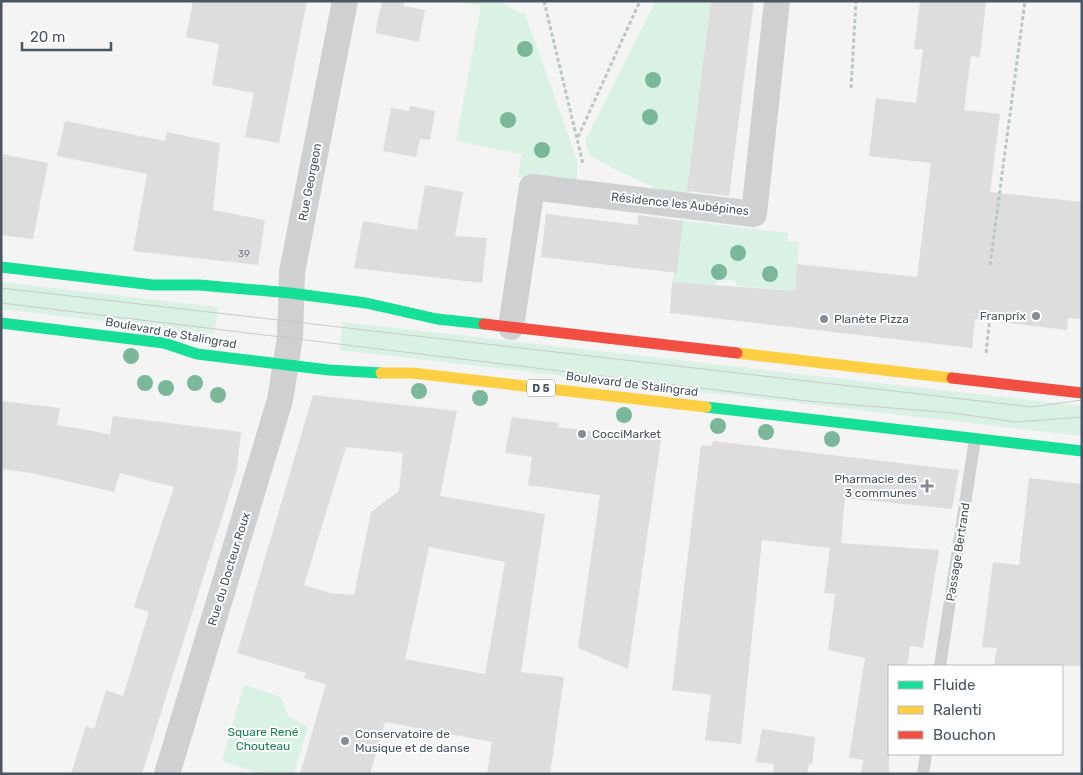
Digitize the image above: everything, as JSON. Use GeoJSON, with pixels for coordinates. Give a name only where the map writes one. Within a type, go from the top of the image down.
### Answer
{"type":"FeatureCollection","features":[{"type":"Feature","properties":{"kind":"main road"},"geometry":{"type":"LineString","coordinates":[[1,267],[154,285],[200,285],[290,293],[366,303],[427,318],[1082,393]]}},
{"type":"Feature","properties":{"kind":"main road","name":"Boulevard de Stalingrad"},"geometry":{"type":"LineString","coordinates":[[1,323],[144,340],[164,343],[197,354],[354,373],[412,373],[1082,451]]}},
{"type":"Feature","properties":{"kind":"street","name":"Rue Georgeon"},"geometry":{"type":"LineString","coordinates":[[286,364],[290,337],[290,293],[345,1]]}},
{"type":"Feature","properties":{"kind":"street","name":"Résidence les Aubépines"},"geometry":{"type":"LineString","coordinates":[[511,327],[532,187],[754,214],[777,1]]}},
{"type":"Feature","properties":{"kind":"street","name":"Rue du Docteur Roux"},"geometry":{"type":"LineString","coordinates":[[167,774],[280,400],[286,364]]}},
{"type":"Feature","properties":{"kind":"lane","name":"Passage Bertrand"},"geometry":{"type":"LineString","coordinates":[[940,665],[975,438]]}},
{"type":"Feature","properties":{"kind":"lane"},"geometry":{"type":"LineString","coordinates":[[923,774],[926,755]]}},
{"type":"Feature","properties":{"kind":"path"},"geometry":{"type":"LineString","coordinates":[[544,1],[590,194]]}},
{"type":"Feature","properties":{"kind":"path"},"geometry":{"type":"LineString","coordinates":[[577,138],[640,1]]}},
{"type":"Feature","properties":{"kind":"path"},"geometry":{"type":"LineString","coordinates":[[851,88],[856,1]]}},
{"type":"Feature","properties":{"kind":"path"},"geometry":{"type":"LineString","coordinates":[[990,265],[1025,1]]}},
{"type":"Feature","properties":{"kind":"path"},"geometry":{"type":"LineString","coordinates":[[982,381],[990,316]]}},
{"type":"Feature","properties":{"kind":"green space"},"geometry":{"type":"Polygon","coordinates":[[[455,1],[501,1],[521,14],[524,11],[577,160],[577,184],[518,177],[522,154],[456,141],[481,6],[455,1]]]}},
{"type":"Feature","properties":{"kind":"green space"},"geometry":{"type":"Polygon","coordinates":[[[656,1],[711,1],[689,198],[656,193],[652,186],[599,161],[592,156],[586,146],[586,139],[656,1]]]}},
{"type":"Feature","properties":{"kind":"green space"},"geometry":{"type":"Polygon","coordinates":[[[652,217],[788,233],[788,241],[799,242],[795,291],[737,286],[734,280],[718,280],[715,285],[673,282],[676,244],[650,227],[652,217]]]}},
{"type":"Feature","properties":{"kind":"green space"},"geometry":{"type":"Polygon","coordinates":[[[1,282],[218,307],[214,334],[1,309],[1,282]]]}},
{"type":"Feature","properties":{"kind":"green space"},"geometry":{"type":"Polygon","coordinates":[[[343,322],[1082,406],[1082,436],[340,350],[343,322]]]}},
{"type":"Feature","properties":{"kind":"green space","name":"Square René Chouteau"},"geometry":{"type":"Polygon","coordinates":[[[244,685],[281,697],[288,716],[308,727],[294,774],[262,774],[222,761],[244,685]]]}},
{"type":"Feature","properties":{"kind":"building"},"geometry":{"type":"Polygon","coordinates":[[[193,1],[307,1],[279,143],[245,137],[254,93],[212,85],[219,44],[186,37],[193,1]]]}},
{"type":"Feature","properties":{"kind":"building"},"geometry":{"type":"Polygon","coordinates":[[[382,1],[404,1],[404,6],[425,10],[419,42],[375,33],[382,1]]]}},
{"type":"Feature","properties":{"kind":"building"},"geometry":{"type":"Polygon","coordinates":[[[711,1],[754,1],[729,196],[687,191],[711,1]]]}},
{"type":"Feature","properties":{"kind":"building"},"geometry":{"type":"Polygon","coordinates":[[[920,1],[986,1],[980,57],[971,56],[964,110],[1000,114],[990,192],[1082,202],[1082,319],[1068,318],[1067,330],[975,319],[972,348],[670,313],[672,282],[795,291],[797,264],[917,277],[931,163],[869,156],[876,98],[916,103],[923,49],[914,49],[920,1]]]}},
{"type":"Feature","properties":{"kind":"building"},"geometry":{"type":"Polygon","coordinates":[[[410,106],[435,111],[430,140],[420,139],[416,157],[383,151],[391,108],[409,111],[410,106]]]}},
{"type":"Feature","properties":{"kind":"building"},"geometry":{"type":"Polygon","coordinates":[[[65,121],[165,141],[167,132],[220,143],[213,210],[265,220],[258,265],[133,251],[147,174],[57,156],[65,121]]]}},
{"type":"Feature","properties":{"kind":"building"},"geometry":{"type":"Polygon","coordinates":[[[1,154],[48,163],[33,239],[1,235],[1,154]]]}},
{"type":"Feature","properties":{"kind":"building"},"geometry":{"type":"Polygon","coordinates":[[[425,185],[463,192],[455,236],[487,238],[482,283],[354,268],[363,221],[417,230],[425,185]]]}},
{"type":"Feature","properties":{"kind":"building"},"geometry":{"type":"Polygon","coordinates":[[[546,214],[637,225],[638,215],[683,221],[677,273],[541,257],[546,214]]]}},
{"type":"Feature","properties":{"kind":"building"},"geometry":{"type":"Polygon","coordinates":[[[313,395],[457,411],[440,496],[545,514],[521,672],[564,677],[550,774],[487,774],[492,742],[385,722],[370,774],[300,774],[326,684],[304,678],[306,673],[237,653],[313,395]],[[346,447],[304,585],[330,593],[354,595],[371,512],[399,491],[403,453],[346,447]],[[429,547],[405,659],[485,674],[505,562],[429,547]]]}},
{"type":"Feature","properties":{"kind":"building"},"geometry":{"type":"Polygon","coordinates":[[[1,401],[60,408],[57,425],[110,434],[113,416],[241,432],[237,469],[142,774],[71,774],[86,726],[94,729],[106,690],[123,696],[149,612],[134,607],[174,487],[120,473],[114,492],[31,473],[1,469],[1,401]]]}},
{"type":"Feature","properties":{"kind":"building"},"geometry":{"type":"Polygon","coordinates":[[[512,417],[559,423],[558,427],[661,440],[628,669],[578,648],[600,495],[528,485],[532,457],[505,453],[512,417]]]}},
{"type":"Feature","properties":{"kind":"building"},"geometry":{"type":"Polygon","coordinates":[[[713,441],[959,470],[952,509],[845,498],[841,543],[939,550],[923,648],[910,646],[907,665],[888,665],[889,774],[861,774],[863,760],[849,758],[865,658],[828,650],[835,594],[824,593],[830,548],[762,540],[741,744],[705,740],[711,695],[672,690],[701,445],[712,446],[713,441]]]}},
{"type":"Feature","properties":{"kind":"building"},"geometry":{"type":"Polygon","coordinates":[[[1029,478],[1082,484],[1082,666],[994,665],[997,648],[982,647],[993,562],[1019,565],[1029,478]]]}},
{"type":"Feature","properties":{"kind":"building"},"geometry":{"type":"Polygon","coordinates":[[[762,729],[815,737],[812,765],[809,764],[807,774],[773,774],[774,764],[756,762],[762,729]]]}},
{"type":"Feature","properties":{"kind":"tram line"},"geometry":{"type":"LineString","coordinates":[[1,288],[1032,407],[1082,400]]}},
{"type":"Feature","properties":{"kind":"tram line"},"geometry":{"type":"LineString","coordinates":[[1,303],[807,401],[953,413],[1016,422],[1082,417]]}},
{"type":"Feature","properties":{"kind":"traffic: fast"},"geometry":{"type":"LineString","coordinates":[[1,267],[153,285],[199,285],[290,293],[366,303],[437,319],[484,324]]}},
{"type":"Feature","properties":{"kind":"traffic: fast"},"geometry":{"type":"LineString","coordinates":[[1,323],[164,343],[197,354],[329,370],[381,373]]}},
{"type":"Feature","properties":{"kind":"traffic: fast"},"geometry":{"type":"LineString","coordinates":[[706,407],[1082,451]]}},
{"type":"Feature","properties":{"kind":"traffic: slow"},"geometry":{"type":"LineString","coordinates":[[737,353],[952,378]]}},
{"type":"Feature","properties":{"kind":"traffic: slow"},"geometry":{"type":"LineString","coordinates":[[381,373],[412,373],[706,407]]}},
{"type":"Feature","properties":{"kind":"traffic: jam"},"geometry":{"type":"LineString","coordinates":[[484,324],[737,353]]}},
{"type":"Feature","properties":{"kind":"traffic: jam"},"geometry":{"type":"LineString","coordinates":[[952,378],[1082,393]]}},
{"type":"Feature","properties":{"kind":"place","name":"Franprix"},"geometry":{"type":"Point","coordinates":[1036,316]}},
{"type":"Feature","properties":{"kind":"place","name":"Planète Pizza"},"geometry":{"type":"Point","coordinates":[824,319]}},
{"type":"Feature","properties":{"kind":"place","name":"CocciMarket"},"geometry":{"type":"Point","coordinates":[582,434]}},
{"type":"Feature","properties":{"kind":"place","name":"Pharmacie des 3 communes"},"geometry":{"type":"Point","coordinates":[927,486]}},
{"type":"Feature","properties":{"kind":"place","name":"Conservatoire de Musique et de danse"},"geometry":{"type":"Point","coordinates":[345,741]}}]}
